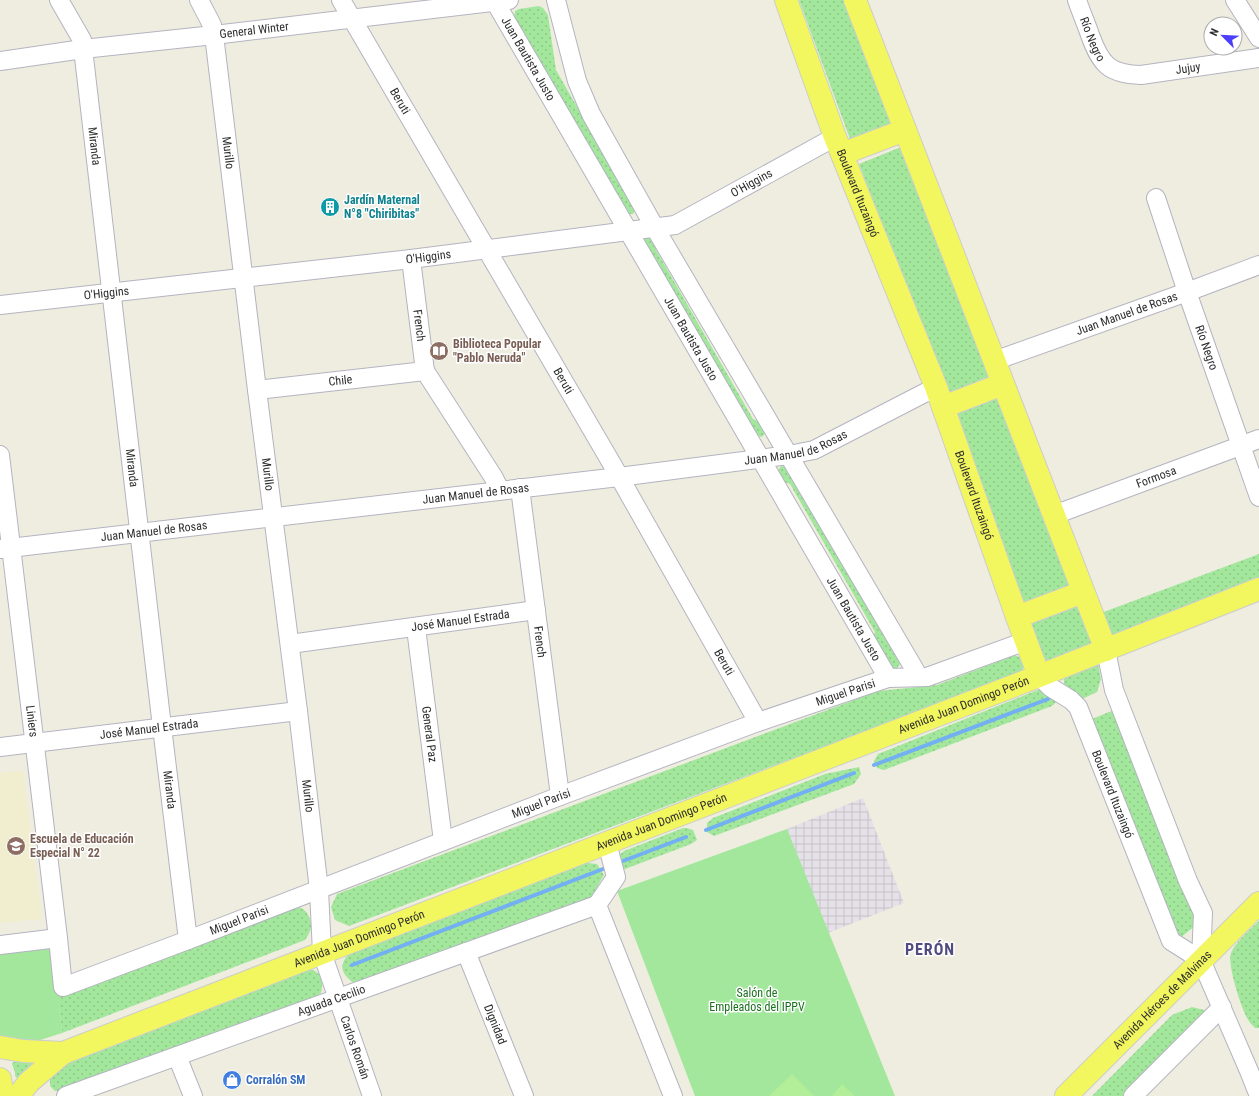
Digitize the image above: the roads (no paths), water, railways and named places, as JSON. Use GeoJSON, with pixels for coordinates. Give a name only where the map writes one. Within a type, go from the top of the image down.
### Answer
{"type":"FeatureCollection","features":[{"type":"Feature","properties":{"kind":"main road","name":"Boulevard Ituzaingó"},"geometry":{"type":"LineString","coordinates":[[786,0],[838,145],[936,386],[1039,676]]}},
{"type":"Feature","properties":{"kind":"main road"},"geometry":{"type":"LineString","coordinates":[[855,0],[1106,650]]}},
{"type":"Feature","properties":{"kind":"main road"},"geometry":{"type":"LineString","coordinates":[[838,145],[905,130]]}},
{"type":"Feature","properties":{"kind":"main road"},"geometry":{"type":"LineString","coordinates":[[943,407],[1003,384]]}},
{"type":"Feature","properties":{"kind":"main road","name":"Avenida Juan Domingo Perón"},"geometry":{"type":"LineString","coordinates":[[18,1096],[29,1082],[63,1053],[1039,676],[1259,589]]}},
{"type":"Feature","properties":{"kind":"main road"},"geometry":{"type":"LineString","coordinates":[[1017,617],[1083,592]]}},
{"type":"Feature","properties":{"kind":"main road","name":"Avenida Héroes de Malvinas"},"geometry":{"type":"LineString","coordinates":[[1066,1096],[1259,903]]}},
{"type":"Feature","properties":{"kind":"main road","name":"Avenida Juan Domingo Perón"},"geometry":{"type":"LineString","coordinates":[[0,1047],[23,1051],[63,1053]]}},
{"type":"Feature","properties":{"kind":"main road"},"geometry":{"type":"LineString","coordinates":[[0,1079],[3,1096]]}},
{"type":"Feature","properties":{"kind":"street","name":"Miranda"},"geometry":{"type":"LineString","coordinates":[[60,0],[82,40],[188,940]]}},
{"type":"Feature","properties":{"kind":"street","name":"Murillo"},"geometry":{"type":"LineString","coordinates":[[199,0],[212,25],[214,35],[298,711],[319,890],[322,953]]}},
{"type":"Feature","properties":{"kind":"street","name":"Beruti"},"geometry":{"type":"LineString","coordinates":[[342,0],[619,477],[758,722]]}},
{"type":"Feature","properties":{"kind":"street","name":"Juan Bautista Justo"},"geometry":{"type":"LineString","coordinates":[[556,0],[577,81],[591,114],[655,228],[919,677]]}},
{"type":"Feature","properties":{"kind":"street","name":"Río Negro"},"geometry":{"type":"LineString","coordinates":[[1077,0],[1097,54],[1104,64],[1116,71]]}},
{"type":"Feature","properties":{"kind":"street"},"geometry":{"type":"LineString","coordinates":[[1236,0],[1259,38]]}},
{"type":"Feature","properties":{"kind":"street","name":"General Winter"},"geometry":{"type":"LineString","coordinates":[[0,60],[500,1]]}},
{"type":"Feature","properties":{"kind":"street","name":"Juan Bautista Justo"},"geometry":{"type":"LineString","coordinates":[[500,1],[629,231],[888,678]]}},
{"type":"Feature","properties":{"kind":"street","name":"Jujuy"},"geometry":{"type":"LineString","coordinates":[[1116,71],[1141,75],[1259,58]]}},
{"type":"Feature","properties":{"kind":"street","name":"O'Higgins"},"geometry":{"type":"LineString","coordinates":[[0,305],[411,259],[486,248],[675,225],[838,145]]}},
{"type":"Feature","properties":{"kind":"street","name":"Río Negro"},"geometry":{"type":"LineString","coordinates":[[1156,198],[1187,292],[1259,497]]}},
{"type":"Feature","properties":{"kind":"street","name":"French"},"geometry":{"type":"LineString","coordinates":[[411,259],[425,371],[494,478],[500,490]]}},
{"type":"Feature","properties":{"kind":"street","name":"Juan Manuel de Rosas"},"geometry":{"type":"LineString","coordinates":[[994,361],[1259,265]]}},
{"type":"Feature","properties":{"kind":"street","name":"Chile"},"geometry":{"type":"LineString","coordinates":[[257,390],[425,371]]}},
{"type":"Feature","properties":{"kind":"street","name":"Juan Manuel de Rosas"},"geometry":{"type":"LineString","coordinates":[[6,549],[619,477],[789,455],[814,450],[936,386]]}},
{"type":"Feature","properties":{"kind":"street","name":"Formosa"},"geometry":{"type":"LineString","coordinates":[[1054,515],[1259,439]]}},
{"type":"Feature","properties":{"kind":"street","name":"Liniers"},"geometry":{"type":"LineString","coordinates":[[0,455],[6,549],[35,743],[63,987]]}},
{"type":"Feature","properties":{"kind":"street","name":"French"},"geometry":{"type":"LineString","coordinates":[[520,488],[560,796]]}},
{"type":"Feature","properties":{"kind":"street","name":"José Manuel Estrada"},"geometry":{"type":"LineString","coordinates":[[290,644],[416,628],[536,610]]}},
{"type":"Feature","properties":{"kind":"street","name":"General Paz"},"geometry":{"type":"LineString","coordinates":[[416,628],[443,841]]}},
{"type":"Feature","properties":{"kind":"street","name":"Miguel Parisi"},"geometry":{"type":"LineString","coordinates":[[63,987],[319,890],[560,796],[758,722],[888,678],[927,677],[1026,641]]}},
{"type":"Feature","properties":{"kind":"street"},"geometry":{"type":"LineString","coordinates":[[1106,650],[1114,690],[1188,881],[1203,913],[1201,960],[1222,1008],[1254,1066],[1259,1096]]}},
{"type":"Feature","properties":{"kind":"street","name":"Boulevard Ituzaingó"},"geometry":{"type":"LineString","coordinates":[[1039,676],[1050,687],[1071,700],[1078,707],[1171,941],[1201,960]]}},
{"type":"Feature","properties":{"kind":"street","name":"José Manuel Estrada"},"geometry":{"type":"LineString","coordinates":[[0,747],[298,711]]}},
{"type":"Feature","properties":{"kind":"street"},"geometry":{"type":"LineString","coordinates":[[607,843],[616,876],[597,905],[667,1094]]}},
{"type":"Feature","properties":{"kind":"street","name":"Aguada Cecilio"},"geometry":{"type":"LineString","coordinates":[[66,1096],[597,905]]}},
{"type":"Feature","properties":{"kind":"street"},"geometry":{"type":"LineString","coordinates":[[0,945],[58,938]]}},
{"type":"Feature","properties":{"kind":"street","name":"Dignidad"},"geometry":{"type":"LineString","coordinates":[[466,952],[524,1096]]}},
{"type":"Feature","properties":{"kind":"street","name":"Carlos Román"},"geometry":{"type":"LineString","coordinates":[[322,953],[372,1096]]}},
{"type":"Feature","properties":{"kind":"street"},"geometry":{"type":"LineString","coordinates":[[1133,1096],[1222,1008]]}},
{"type":"Feature","properties":{"kind":"street"},"geometry":{"type":"LineString","coordinates":[[177,1056],[193,1096]]}},
{"type":"Feature","properties":{"kind":"waterway"},"geometry":{"type":"LineString","coordinates":[[874,765],[1048,699]]}},
{"type":"Feature","properties":{"kind":"waterway"},"geometry":{"type":"LineString","coordinates":[[706,830],[854,773]]}},
{"type":"Feature","properties":{"kind":"waterway"},"geometry":{"type":"LineString","coordinates":[[623,861],[686,837]]}},
{"type":"Feature","properties":{"kind":"waterway"},"geometry":{"type":"LineString","coordinates":[[352,965],[603,869]]}},
{"type":"Feature","properties":{"kind":"place","name":"Jardín Maternal N°8 \"Chiribitas\""},"geometry":{"type":"Point","coordinates":[330,207]}},
{"type":"Feature","properties":{"kind":"place","name":"Biblioteca Popular \"Pablo Neruda\""},"geometry":{"type":"Point","coordinates":[439,351]}},
{"type":"Feature","properties":{"kind":"place","name":"Escuela de Educación Especial N° 22"},"geometry":{"type":"Point","coordinates":[16,846]}},
{"type":"Feature","properties":{"kind":"place","name":"Corralón SM"},"geometry":{"type":"Point","coordinates":[232,1080]}},
{"type":"Feature","properties":{"kind":"district","name":"PERÓN"},"geometry":{"type":"Point","coordinates":[930,949]}},
{"type":"Feature","properties":{"kind":"park label","name":"Salón de Empleados del IPPV"},"geometry":{"type":"Point","coordinates":[757,1000]}}]}
